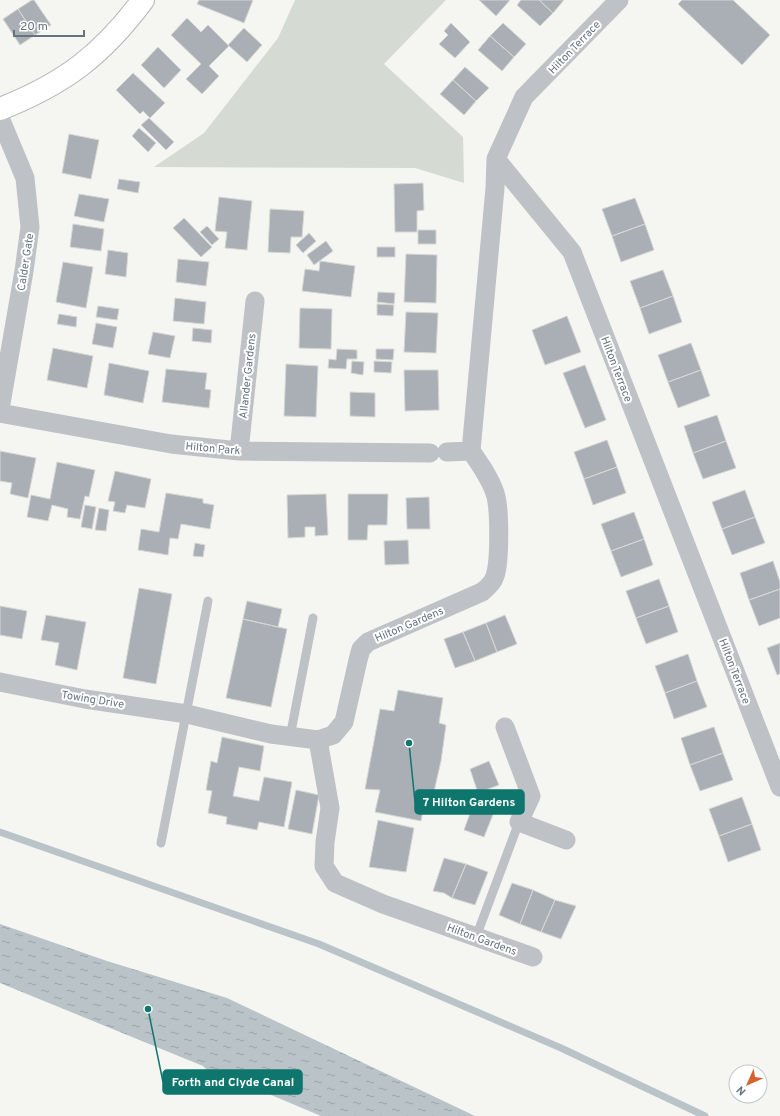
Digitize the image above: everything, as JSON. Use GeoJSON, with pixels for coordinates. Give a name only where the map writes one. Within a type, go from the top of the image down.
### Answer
{"type":"FeatureCollection","features":[{"type":"Feature","properties":{"kind":"street"},"geometry":{"type":"LineString","coordinates":[[0,109],[26,99],[54,85],[79,67],[103,47],[143,0]]}},
{"type":"Feature","properties":{"kind":"street","name":"Hilton Terrace"},"geometry":{"type":"LineString","coordinates":[[619,0],[524,98],[496,159],[572,252],[780,787]]}},
{"type":"Feature","properties":{"kind":"street","name":"Calder Gate"},"geometry":{"type":"LineString","coordinates":[[0,118],[25,178],[30,227],[24,271],[0,409]]}},
{"type":"Feature","properties":{"kind":"street"},"geometry":{"type":"LineString","coordinates":[[471,450],[495,188],[496,159]]}},
{"type":"Feature","properties":{"kind":"street","name":"Allander Gardens"},"geometry":{"type":"LineString","coordinates":[[239,451],[255,301]]}},
{"type":"Feature","properties":{"kind":"street","name":"Hilton Park"},"geometry":{"type":"LineString","coordinates":[[0,413],[171,444],[239,451],[438,453],[471,450]]}},
{"type":"Feature","properties":{"kind":"street","name":"Hilton Gardens"},"geometry":{"type":"LineString","coordinates":[[471,450],[495,492],[498,504],[498,554],[495,577],[490,585],[482,592],[368,642],[361,649],[344,722],[333,735],[318,740],[330,808],[325,842],[324,866],[335,883],[383,904],[533,956]]}},
{"type":"Feature","properties":{"kind":"street","name":"Towing Drive"},"geometry":{"type":"LineString","coordinates":[[0,682],[85,699],[187,714],[290,737],[318,740]]}},
{"type":"Feature","properties":{"kind":"street"},"geometry":{"type":"LineString","coordinates":[[504,727],[531,796],[519,822],[566,840]]}},
{"type":"Feature","properties":{"kind":"lane"},"geometry":{"type":"LineString","coordinates":[[161,843],[208,602]]}},
{"type":"Feature","properties":{"kind":"lane"},"geometry":{"type":"LineString","coordinates":[[290,737],[313,618]]}},
{"type":"Feature","properties":{"kind":"lane"},"geometry":{"type":"LineString","coordinates":[[476,937],[519,822]]}},
{"type":"Feature","properties":{"kind":"shaded area"},"geometry":{"type":"Polygon","coordinates":[[[295,0],[446,0],[384,64],[463,137],[464,183],[415,168],[154,167],[204,133],[278,38],[295,0]]]}},
{"type":"Feature","properties":{"kind":"water"},"geometry":{"type":"Polygon","coordinates":[[[0,924],[107,961],[227,998],[475,1116],[321,1116],[250,1086],[219,1082],[203,1066],[0,983],[0,924]]]}},
{"type":"Feature","properties":{"kind":"building"},"geometry":{"type":"Polygon","coordinates":[[[34,0],[51,25],[35,35],[18,9],[34,0]]]}},
{"type":"Feature","properties":{"kind":"building"},"geometry":{"type":"Polygon","coordinates":[[[199,0],[253,0],[244,23],[197,4],[199,0]]]}},
{"type":"Feature","properties":{"kind":"building"},"geometry":{"type":"Polygon","coordinates":[[[479,0],[510,0],[496,16],[479,0]]]}},
{"type":"Feature","properties":{"kind":"building"},"geometry":{"type":"Polygon","coordinates":[[[521,0],[539,0],[553,13],[540,26],[517,5],[521,0]]]}},
{"type":"Feature","properties":{"kind":"building"},"geometry":{"type":"Polygon","coordinates":[[[539,0],[564,0],[553,13],[539,0]]]}},
{"type":"Feature","properties":{"kind":"building"},"geometry":{"type":"Polygon","coordinates":[[[682,0],[733,0],[770,35],[742,65],[678,4],[682,0]]]}},
{"type":"Feature","properties":{"kind":"building"},"geometry":{"type":"Polygon","coordinates":[[[18,9],[35,35],[20,45],[3,19],[18,9]]]}},
{"type":"Feature","properties":{"kind":"building"},"geometry":{"type":"Polygon","coordinates":[[[187,18],[201,32],[208,25],[229,46],[209,66],[219,76],[202,94],[186,79],[201,64],[171,35],[187,18]]]}},
{"type":"Feature","properties":{"kind":"building"},"geometry":{"type":"Polygon","coordinates":[[[451,23],[470,42],[455,58],[439,44],[448,35],[444,31],[451,23]]]}},
{"type":"Feature","properties":{"kind":"building"},"geometry":{"type":"Polygon","coordinates":[[[503,23],[526,44],[514,57],[490,36],[503,23]]]}},
{"type":"Feature","properties":{"kind":"building"},"geometry":{"type":"Polygon","coordinates":[[[244,28],[262,45],[247,62],[228,45],[244,28]]]}},
{"type":"Feature","properties":{"kind":"building"},"geometry":{"type":"Polygon","coordinates":[[[490,36],[514,57],[502,71],[478,50],[490,36]]]}},
{"type":"Feature","properties":{"kind":"building"},"geometry":{"type":"Polygon","coordinates":[[[158,47],[181,70],[164,88],[141,65],[158,47]]]}},
{"type":"Feature","properties":{"kind":"building"},"geometry":{"type":"Polygon","coordinates":[[[465,67],[489,88],[476,101],[453,80],[465,67]]]}},
{"type":"Feature","properties":{"kind":"building"},"geometry":{"type":"Polygon","coordinates":[[[133,73],[165,103],[150,118],[143,111],[140,114],[116,90],[133,73]]]}},
{"type":"Feature","properties":{"kind":"building"},"geometry":{"type":"Polygon","coordinates":[[[453,80],[476,101],[464,115],[440,94],[453,80]]]}},
{"type":"Feature","properties":{"kind":"building"},"geometry":{"type":"Polygon","coordinates":[[[149,118],[174,142],[166,150],[141,125],[149,118]]]}},
{"type":"Feature","properties":{"kind":"building"},"geometry":{"type":"Polygon","coordinates":[[[139,128],[156,143],[148,152],[132,136],[139,128]]]}},
{"type":"Feature","properties":{"kind":"building"},"geometry":{"type":"Polygon","coordinates":[[[69,134],[99,140],[91,179],[62,173],[69,134]]]}},
{"type":"Feature","properties":{"kind":"building"},"geometry":{"type":"Polygon","coordinates":[[[119,179],[140,182],[138,193],[117,189],[119,179]]]}},
{"type":"Feature","properties":{"kind":"building"},"geometry":{"type":"Polygon","coordinates":[[[423,183],[424,210],[417,211],[417,232],[395,232],[394,184],[423,183]]]}},
{"type":"Feature","properties":{"kind":"building"},"geometry":{"type":"Polygon","coordinates":[[[79,194],[109,199],[104,222],[74,216],[79,194]]]}},
{"type":"Feature","properties":{"kind":"building"},"geometry":{"type":"Polygon","coordinates":[[[219,197],[252,201],[247,250],[225,248],[227,232],[215,231],[219,197]]]}},
{"type":"Feature","properties":{"kind":"building"},"geometry":{"type":"Polygon","coordinates":[[[635,198],[645,224],[612,236],[602,209],[635,198]]]}},
{"type":"Feature","properties":{"kind":"building"},"geometry":{"type":"Polygon","coordinates":[[[270,209],[304,211],[302,237],[291,237],[290,253],[268,252],[270,209]]]}},
{"type":"Feature","properties":{"kind":"building"},"geometry":{"type":"Polygon","coordinates":[[[184,218],[212,247],[201,257],[173,228],[184,218]]]}},
{"type":"Feature","properties":{"kind":"building"},"geometry":{"type":"Polygon","coordinates":[[[73,224],[104,229],[101,251],[70,247],[73,224]]]}},
{"type":"Feature","properties":{"kind":"building"},"geometry":{"type":"Polygon","coordinates":[[[645,224],[654,250],[621,262],[612,236],[645,224]]]}},
{"type":"Feature","properties":{"kind":"building"},"geometry":{"type":"Polygon","coordinates":[[[207,226],[219,239],[212,245],[200,232],[207,226]]]}},
{"type":"Feature","properties":{"kind":"building"},"geometry":{"type":"Polygon","coordinates":[[[418,230],[436,230],[436,244],[418,244],[418,230]]]}},
{"type":"Feature","properties":{"kind":"building"},"geometry":{"type":"Polygon","coordinates":[[[309,233],[316,241],[303,253],[296,245],[309,233]]]}},
{"type":"Feature","properties":{"kind":"building"},"geometry":{"type":"Polygon","coordinates":[[[326,241],[333,251],[314,265],[307,255],[326,241]]]}},
{"type":"Feature","properties":{"kind":"building"},"geometry":{"type":"Polygon","coordinates":[[[377,247],[395,247],[395,257],[377,257],[377,247]]]}},
{"type":"Feature","properties":{"kind":"building"},"geometry":{"type":"Polygon","coordinates":[[[108,250],[128,253],[126,277],[105,274],[108,250]]]}},
{"type":"Feature","properties":{"kind":"building"},"geometry":{"type":"Polygon","coordinates":[[[406,254],[437,255],[436,303],[404,302],[406,254]]]}},
{"type":"Feature","properties":{"kind":"building"},"geometry":{"type":"Polygon","coordinates":[[[178,259],[209,262],[206,286],[176,282],[178,259]]]}},
{"type":"Feature","properties":{"kind":"building"},"geometry":{"type":"Polygon","coordinates":[[[320,261],[355,266],[351,297],[302,291],[305,269],[319,271],[320,261]]]}},
{"type":"Feature","properties":{"kind":"building"},"geometry":{"type":"Polygon","coordinates":[[[63,262],[93,267],[86,308],[56,302],[63,262]]]}},
{"type":"Feature","properties":{"kind":"building"},"geometry":{"type":"Polygon","coordinates":[[[663,270],[673,296],[640,308],[630,281],[663,270]]]}},
{"type":"Feature","properties":{"kind":"building"},"geometry":{"type":"Polygon","coordinates":[[[378,292],[395,293],[394,304],[377,302],[378,292]]]}},
{"type":"Feature","properties":{"kind":"building"},"geometry":{"type":"Polygon","coordinates":[[[673,296],[682,322],[649,334],[640,308],[673,296]]]}},
{"type":"Feature","properties":{"kind":"building"},"geometry":{"type":"Polygon","coordinates":[[[175,298],[206,302],[204,324],[173,321],[175,298]]]}},
{"type":"Feature","properties":{"kind":"building"},"geometry":{"type":"Polygon","coordinates":[[[377,304],[394,305],[393,316],[377,315],[377,304]]]}},
{"type":"Feature","properties":{"kind":"building"},"geometry":{"type":"Polygon","coordinates":[[[98,306],[119,309],[117,320],[96,317],[98,306]]]}},
{"type":"Feature","properties":{"kind":"building"},"geometry":{"type":"Polygon","coordinates":[[[300,308],[332,309],[331,349],[299,348],[300,308]]]}},
{"type":"Feature","properties":{"kind":"building"},"geometry":{"type":"Polygon","coordinates":[[[406,312],[438,313],[436,353],[404,352],[406,312]]]}},
{"type":"Feature","properties":{"kind":"building"},"geometry":{"type":"Polygon","coordinates":[[[59,314],[77,317],[76,327],[57,324],[59,314]]]}},
{"type":"Feature","properties":{"kind":"building"},"geometry":{"type":"Polygon","coordinates":[[[567,316],[581,352],[545,365],[532,330],[567,316]]]}},
{"type":"Feature","properties":{"kind":"building"},"geometry":{"type":"Polygon","coordinates":[[[96,323],[117,327],[113,348],[92,344],[96,323]]]}},
{"type":"Feature","properties":{"kind":"building"},"geometry":{"type":"Polygon","coordinates":[[[193,328],[212,330],[211,343],[192,341],[193,328]]]}},
{"type":"Feature","properties":{"kind":"building"},"geometry":{"type":"Polygon","coordinates":[[[153,332],[175,336],[170,358],[148,354],[153,332]]]}},
{"type":"Feature","properties":{"kind":"building"},"geometry":{"type":"Polygon","coordinates":[[[691,343],[701,370],[668,382],[658,355],[691,343]]]}},
{"type":"Feature","properties":{"kind":"building"},"geometry":{"type":"Polygon","coordinates":[[[53,348],[93,356],[87,388],[47,380],[53,348]]]}},
{"type":"Feature","properties":{"kind":"building"},"geometry":{"type":"Polygon","coordinates":[[[337,349],[357,350],[357,359],[347,359],[346,369],[328,368],[329,359],[336,360],[337,349]]]}},
{"type":"Feature","properties":{"kind":"building"},"geometry":{"type":"Polygon","coordinates":[[[376,349],[394,349],[393,360],[376,359],[376,349]]]}},
{"type":"Feature","properties":{"kind":"building"},"geometry":{"type":"Polygon","coordinates":[[[352,361],[364,362],[363,375],[351,373],[352,361]]]}},
{"type":"Feature","properties":{"kind":"building"},"geometry":{"type":"Polygon","coordinates":[[[374,361],[392,362],[391,373],[374,372],[374,361]]]}},
{"type":"Feature","properties":{"kind":"building"},"geometry":{"type":"Polygon","coordinates":[[[109,363],[149,371],[143,403],[104,395],[109,363]]]}},
{"type":"Feature","properties":{"kind":"building"},"geometry":{"type":"Polygon","coordinates":[[[286,364],[318,366],[316,417],[284,416],[286,364]]]}},
{"type":"Feature","properties":{"kind":"building"},"geometry":{"type":"Polygon","coordinates":[[[585,365],[606,420],[585,428],[563,373],[585,365]]]}},
{"type":"Feature","properties":{"kind":"building"},"geometry":{"type":"Polygon","coordinates":[[[166,369],[207,373],[205,389],[211,390],[209,408],[162,402],[166,369]]]}},
{"type":"Feature","properties":{"kind":"building"},"geometry":{"type":"Polygon","coordinates":[[[404,370],[438,370],[439,410],[405,411],[404,370]]]}},
{"type":"Feature","properties":{"kind":"building"},"geometry":{"type":"Polygon","coordinates":[[[701,370],[710,396],[678,408],[668,382],[701,370]]]}},
{"type":"Feature","properties":{"kind":"building"},"geometry":{"type":"Polygon","coordinates":[[[350,392],[375,393],[375,417],[350,416],[350,392]]]}},
{"type":"Feature","properties":{"kind":"building"},"geometry":{"type":"Polygon","coordinates":[[[717,415],[726,441],[693,453],[684,426],[717,415]]]}},
{"type":"Feature","properties":{"kind":"building"},"geometry":{"type":"Polygon","coordinates":[[[607,440],[617,467],[584,479],[574,452],[607,440]]]}},
{"type":"Feature","properties":{"kind":"building"},"geometry":{"type":"Polygon","coordinates":[[[726,441],[736,468],[703,479],[693,453],[726,441]]]}},
{"type":"Feature","properties":{"kind":"building"},"geometry":{"type":"Polygon","coordinates":[[[0,451],[36,458],[28,498],[10,494],[12,483],[0,481],[0,451]]]}},
{"type":"Feature","properties":{"kind":"building"},"geometry":{"type":"Polygon","coordinates":[[[57,462],[95,470],[89,497],[85,496],[80,519],[67,517],[68,509],[52,505],[48,521],[27,517],[31,495],[50,499],[57,462]]]}},
{"type":"Feature","properties":{"kind":"building"},"geometry":{"type":"Polygon","coordinates":[[[617,467],[626,493],[593,505],[584,479],[617,467]]]}},
{"type":"Feature","properties":{"kind":"building"},"geometry":{"type":"Polygon","coordinates":[[[115,471],[151,479],[145,508],[127,505],[125,513],[113,511],[115,502],[108,501],[115,471]]]}},
{"type":"Feature","properties":{"kind":"building"},"geometry":{"type":"Polygon","coordinates":[[[745,490],[755,517],[722,529],[712,502],[745,490]]]}},
{"type":"Feature","properties":{"kind":"building"},"geometry":{"type":"Polygon","coordinates":[[[166,493],[203,499],[203,503],[214,505],[210,529],[181,524],[178,539],[170,538],[168,555],[138,550],[141,529],[159,532],[166,493]]]}},
{"type":"Feature","properties":{"kind":"building"},"geometry":{"type":"Polygon","coordinates":[[[326,494],[328,535],[315,536],[315,527],[305,527],[305,537],[288,538],[287,495],[326,494]]]}},
{"type":"Feature","properties":{"kind":"building"},"geometry":{"type":"Polygon","coordinates":[[[348,494],[388,494],[387,525],[368,525],[367,540],[348,540],[348,494]]]}},
{"type":"Feature","properties":{"kind":"building"},"geometry":{"type":"Polygon","coordinates":[[[429,497],[430,529],[407,529],[406,498],[429,497]]]}},
{"type":"Feature","properties":{"kind":"building"},"geometry":{"type":"Polygon","coordinates":[[[85,505],[96,507],[92,529],[81,527],[85,505]]]}},
{"type":"Feature","properties":{"kind":"building"},"geometry":{"type":"Polygon","coordinates":[[[99,508],[109,510],[106,531],[95,530],[99,508]]]}},
{"type":"Feature","properties":{"kind":"building"},"geometry":{"type":"Polygon","coordinates":[[[634,512],[644,539],[611,551],[601,524],[634,512]]]}},
{"type":"Feature","properties":{"kind":"building"},"geometry":{"type":"Polygon","coordinates":[[[755,517],[765,543],[732,555],[722,529],[755,517]]]}},
{"type":"Feature","properties":{"kind":"building"},"geometry":{"type":"Polygon","coordinates":[[[644,539],[653,565],[621,577],[611,551],[644,539]]]}},
{"type":"Feature","properties":{"kind":"building"},"geometry":{"type":"Polygon","coordinates":[[[408,540],[409,564],[385,565],[384,541],[408,540]]]}},
{"type":"Feature","properties":{"kind":"building"},"geometry":{"type":"Polygon","coordinates":[[[195,543],[205,545],[203,557],[193,556],[195,543]]]}},
{"type":"Feature","properties":{"kind":"building"},"geometry":{"type":"Polygon","coordinates":[[[773,561],[780,582],[780,589],[749,600],[740,573],[773,561]]]}},
{"type":"Feature","properties":{"kind":"building"},"geometry":{"type":"Polygon","coordinates":[[[659,579],[669,606],[636,618],[626,591],[659,579]]]}},
{"type":"Feature","properties":{"kind":"building"},"geometry":{"type":"Polygon","coordinates":[[[139,588],[172,594],[156,684],[123,678],[139,588]]]}},
{"type":"Feature","properties":{"kind":"building"},"geometry":{"type":"Polygon","coordinates":[[[780,589],[780,618],[759,626],[749,600],[780,589]]]}},
{"type":"Feature","properties":{"kind":"building"},"geometry":{"type":"Polygon","coordinates":[[[247,601],[282,609],[278,627],[243,619],[247,601]]]}},
{"type":"Feature","properties":{"kind":"building"},"geometry":{"type":"Polygon","coordinates":[[[0,606],[27,611],[22,639],[0,635],[0,606]]]}},
{"type":"Feature","properties":{"kind":"building"},"geometry":{"type":"Polygon","coordinates":[[[669,606],[678,632],[646,644],[636,618],[669,606]]]}},
{"type":"Feature","properties":{"kind":"building"},"geometry":{"type":"Polygon","coordinates":[[[46,615],[86,622],[77,670],[55,665],[59,643],[41,640],[46,615]]]}},
{"type":"Feature","properties":{"kind":"building"},"geometry":{"type":"Polygon","coordinates":[[[505,615],[517,644],[497,652],[486,623],[505,615]]]}},
{"type":"Feature","properties":{"kind":"building"},"geometry":{"type":"Polygon","coordinates":[[[243,619],[287,629],[271,707],[226,698],[243,619]]]}},
{"type":"Feature","properties":{"kind":"building"},"geometry":{"type":"Polygon","coordinates":[[[486,623],[497,652],[475,661],[463,632],[486,623]]]}},
{"type":"Feature","properties":{"kind":"building"},"geometry":{"type":"Polygon","coordinates":[[[463,632],[475,661],[455,668],[444,639],[463,632]]]}},
{"type":"Feature","properties":{"kind":"building"},"geometry":{"type":"Polygon","coordinates":[[[780,643],[780,674],[777,675],[767,648],[780,643]]]}},
{"type":"Feature","properties":{"kind":"building"},"geometry":{"type":"Polygon","coordinates":[[[688,654],[697,681],[665,693],[655,666],[688,654]]]}},
{"type":"Feature","properties":{"kind":"building"},"geometry":{"type":"Polygon","coordinates":[[[697,681],[707,707],[674,719],[665,693],[697,681]]]}},
{"type":"Feature","properties":{"kind":"building"},"geometry":{"type":"Polygon","coordinates":[[[398,690],[443,698],[439,723],[446,725],[441,761],[433,796],[426,795],[421,821],[375,812],[380,790],[365,789],[380,709],[394,711],[398,690]]]}},
{"type":"Feature","properties":{"kind":"building"},"geometry":{"type":"Polygon","coordinates":[[[714,727],[723,753],[690,765],[681,738],[714,727]]]}},
{"type":"Feature","properties":{"kind":"building"},"geometry":{"type":"Polygon","coordinates":[[[222,737],[264,746],[260,771],[239,767],[233,796],[259,801],[264,777],[292,782],[284,827],[259,822],[257,830],[226,824],[227,817],[208,813],[212,791],[206,790],[211,761],[217,763],[222,737]]]}},
{"type":"Feature","properties":{"kind":"building"},"geometry":{"type":"Polygon","coordinates":[[[723,753],[733,780],[700,791],[690,765],[723,753]]]}},
{"type":"Feature","properties":{"kind":"building"},"geometry":{"type":"Polygon","coordinates":[[[489,761],[499,785],[480,792],[477,790],[470,769],[489,761]]]}},
{"type":"Feature","properties":{"kind":"building"},"geometry":{"type":"Polygon","coordinates":[[[296,790],[319,795],[312,834],[288,829],[296,790]]]}},
{"type":"Feature","properties":{"kind":"building"},"geometry":{"type":"Polygon","coordinates":[[[742,797],[752,824],[719,836],[709,809],[742,797]]]}},
{"type":"Feature","properties":{"kind":"building"},"geometry":{"type":"Polygon","coordinates":[[[473,805],[494,812],[484,837],[464,830],[473,805]]]}},
{"type":"Feature","properties":{"kind":"building"},"geometry":{"type":"Polygon","coordinates":[[[378,820],[414,828],[406,872],[369,867],[378,820]]]}},
{"type":"Feature","properties":{"kind":"building"},"geometry":{"type":"Polygon","coordinates":[[[752,824],[761,850],[728,862],[719,836],[752,824]]]}},
{"type":"Feature","properties":{"kind":"building"},"geometry":{"type":"Polygon","coordinates":[[[444,858],[466,864],[452,898],[444,893],[433,891],[444,858]]]}},
{"type":"Feature","properties":{"kind":"building"},"geometry":{"type":"Polygon","coordinates":[[[466,864],[488,872],[475,905],[452,898],[466,864]]]}},
{"type":"Feature","properties":{"kind":"building"},"geometry":{"type":"Polygon","coordinates":[[[512,883],[533,890],[520,924],[499,915],[512,883]]]}},
{"type":"Feature","properties":{"kind":"building"},"geometry":{"type":"Polygon","coordinates":[[[533,890],[555,900],[541,932],[520,924],[533,890]]]}},
{"type":"Feature","properties":{"kind":"building"},"geometry":{"type":"Polygon","coordinates":[[[555,900],[576,906],[561,939],[541,932],[555,900]]]}},
{"type":"Feature","properties":{"kind":"waterway"},"geometry":{"type":"LineString","coordinates":[[0,832],[319,944],[561,1048],[705,1116]]}},
{"type":"Feature","properties":{"kind":"place","name":"7 Hilton Gardens"},"geometry":{"type":"Point","coordinates":[409,743]}},
{"type":"Feature","properties":{"kind":"place","name":"Forth and Clyde Canal"},"geometry":{"type":"Point","coordinates":[148,1009]}}]}
